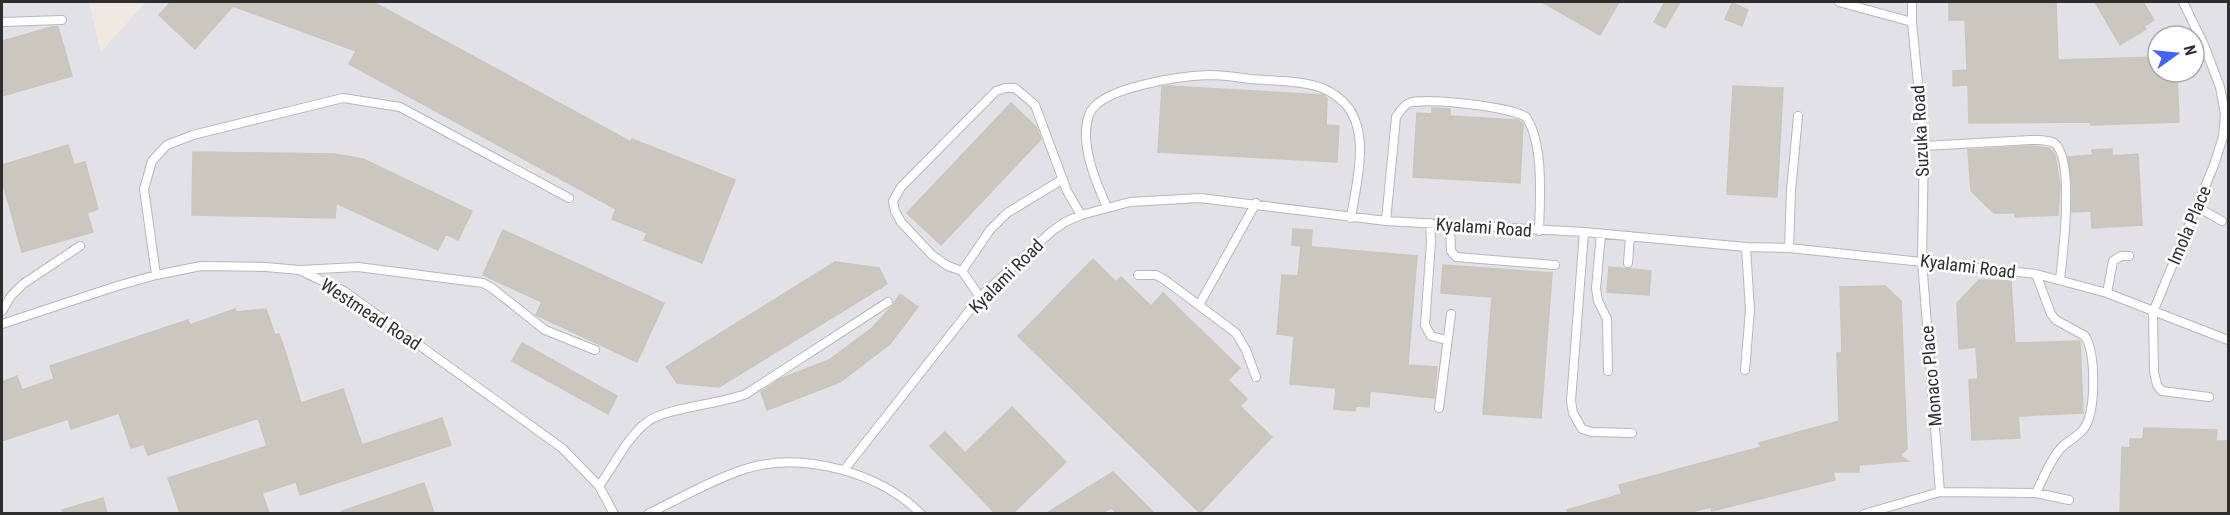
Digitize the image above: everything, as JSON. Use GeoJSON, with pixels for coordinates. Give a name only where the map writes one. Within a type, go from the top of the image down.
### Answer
{"type":"FeatureCollection","features":[{"type":"Feature","properties":{"kind":"lane"},"geometry":{"type":"LineString","coordinates":[[1839,2],[1912,22]]}},
{"type":"Feature","properties":{"kind":"lane","name":"Suzuka Road"},"geometry":{"type":"LineString","coordinates":[[1912,2],[1924,146],[1922,261]]}},
{"type":"Feature","properties":{"kind":"lane","name":"Imola Place"},"geometry":{"type":"LineString","coordinates":[[2152,312],[2197,207],[2223,137],[2225,114],[2220,87],[2204,45],[2183,2]]}},
{"type":"Feature","properties":{"kind":"lane"},"geometry":{"type":"LineString","coordinates":[[2,22],[62,20]]}},
{"type":"Feature","properties":{"kind":"lane"},"geometry":{"type":"LineString","coordinates":[[1107,207],[1092,173],[1086,135],[1089,114],[1105,97],[1148,83],[1210,75],[1323,88],[1347,107],[1360,134],[1358,172],[1351,218]]}},
{"type":"Feature","properties":{"kind":"lane"},"geometry":{"type":"LineString","coordinates":[[980,297],[962,271],[948,266],[932,255],[902,222],[895,211],[894,201],[901,187],[996,91],[1005,87],[1015,88],[1035,105],[1067,191],[1081,215]]}},
{"type":"Feature","properties":{"kind":"lane"},"geometry":{"type":"LineString","coordinates":[[156,275],[144,189],[152,161],[167,145],[193,135],[343,98],[400,108],[569,198]]}},
{"type":"Feature","properties":{"kind":"lane"},"geometry":{"type":"LineString","coordinates":[[1386,221],[1396,117],[1407,104],[1425,100],[1511,111],[1526,117],[1535,136],[1540,187],[1539,231]]}},
{"type":"Feature","properties":{"kind":"lane"},"geometry":{"type":"LineString","coordinates":[[1789,248],[1791,191],[1798,116]]}},
{"type":"Feature","properties":{"kind":"lane"},"geometry":{"type":"LineString","coordinates":[[1924,146],[2031,140],[2045,140],[2055,144],[2065,170],[2064,245],[2060,279]]}},
{"type":"Feature","properties":{"kind":"lane"},"geometry":{"type":"LineString","coordinates":[[962,271],[990,230],[1007,213],[1063,179]]}},
{"type":"Feature","properties":{"kind":"lane","name":"Kyalami Road"},"geometry":{"type":"LineString","coordinates":[[844,470],[980,297],[1052,231],[1065,222],[1107,207],[1130,202],[1200,198],[1256,203],[1351,218],[1584,232],[1746,247],[1789,248],[2036,274],[2107,292],[2152,312],[2229,340]]}},
{"type":"Feature","properties":{"kind":"lane"},"geometry":{"type":"LineString","coordinates":[[1199,304],[1256,203]]}},
{"type":"Feature","properties":{"kind":"lane"},"geometry":{"type":"LineString","coordinates":[[2197,207],[2222,221]]}},
{"type":"Feature","properties":{"kind":"lane"},"geometry":{"type":"LineString","coordinates":[[1430,223],[1431,242],[1425,325],[1431,336],[1446,340]]}},
{"type":"Feature","properties":{"kind":"lane"},"geometry":{"type":"LineString","coordinates":[[1450,225],[1451,251],[1456,257],[1555,265]]}},
{"type":"Feature","properties":{"kind":"lane"},"geometry":{"type":"LineString","coordinates":[[1584,232],[1571,401],[1573,413],[1582,429],[1592,432],[1632,433]]}},
{"type":"Feature","properties":{"kind":"lane"},"geometry":{"type":"LineString","coordinates":[[1601,235],[1596,288],[1598,301],[1607,319],[1608,371]]}},
{"type":"Feature","properties":{"kind":"lane"},"geometry":{"type":"LineString","coordinates":[[1628,263],[1630,236]]}},
{"type":"Feature","properties":{"kind":"lane"},"geometry":{"type":"LineString","coordinates":[[2,311],[11,296],[23,284],[80,246]]}},
{"type":"Feature","properties":{"kind":"lane"},"geometry":{"type":"LineString","coordinates":[[1744,370],[1750,310],[1746,247]]}},
{"type":"Feature","properties":{"kind":"lane"},"geometry":{"type":"LineString","coordinates":[[2107,292],[2113,261],[2121,256],[2129,256]]}},
{"type":"Feature","properties":{"kind":"lane","name":"Monaco Place"},"geometry":{"type":"LineString","coordinates":[[1922,261],[1940,492]]}},
{"type":"Feature","properties":{"kind":"lane","name":"Westmead Road"},"geometry":{"type":"LineString","coordinates":[[2,324],[156,275],[201,266],[299,270],[344,291],[553,441],[599,486],[614,513]]}},
{"type":"Feature","properties":{"kind":"lane"},"geometry":{"type":"LineString","coordinates":[[299,270],[358,267],[483,283],[545,330],[595,350]]}},
{"type":"Feature","properties":{"kind":"lane"},"geometry":{"type":"LineString","coordinates":[[2036,274],[2050,314],[2056,320],[2085,336],[2092,359],[2089,418],[2079,434],[2058,451],[2036,493]]}},
{"type":"Feature","properties":{"kind":"lane"},"geometry":{"type":"LineString","coordinates":[[1138,275],[1156,275],[1165,280],[1236,333],[1246,350],[1256,376]]}},
{"type":"Feature","properties":{"kind":"lane"},"geometry":{"type":"LineString","coordinates":[[599,486],[639,429],[649,420],[663,414],[729,400],[746,394],[888,302]]}},
{"type":"Feature","properties":{"kind":"lane"},"geometry":{"type":"LineString","coordinates":[[2152,312],[2154,372],[2159,389],[2166,392],[2209,397]]}},
{"type":"Feature","properties":{"kind":"lane"},"geometry":{"type":"LineString","coordinates":[[1438,408],[1451,314]]}},
{"type":"Feature","properties":{"kind":"lane"},"geometry":{"type":"LineString","coordinates":[[648,513],[746,469],[784,463],[815,464],[844,470],[887,487],[921,513]]}},
{"type":"Feature","properties":{"kind":"lane"},"geometry":{"type":"LineString","coordinates":[[1864,513],[1940,492],[2036,493],[2069,500]]}},
{"type":"Feature","properties":{"kind":"shaded area"},"geometry":{"type":"Polygon","coordinates":[[[2,2],[89,2],[101,52],[146,2],[2228,2],[2228,513],[2,513],[2,2]]]}},
{"type":"Feature","properties":{"kind":"building"},"geometry":{"type":"Polygon","coordinates":[[[171,2],[373,2],[631,142],[632,139],[735,180],[702,263],[644,240],[647,233],[612,219],[616,209],[349,64],[356,51],[233,6],[195,49],[159,15],[171,2]]]}},
{"type":"Feature","properties":{"kind":"building"},"geometry":{"type":"Polygon","coordinates":[[[1542,2],[1619,2],[1600,35],[1542,2]]]}},
{"type":"Feature","properties":{"kind":"building"},"geometry":{"type":"Polygon","coordinates":[[[1665,2],[1680,2],[1665,28],[1654,22],[1665,2]]]}},
{"type":"Feature","properties":{"kind":"building"},"geometry":{"type":"Polygon","coordinates":[[[1949,2],[2056,2],[2058,60],[2146,57],[2146,84],[2177,84],[2179,122],[2091,125],[2091,122],[1969,123],[1968,85],[1953,86],[1953,71],[1967,70],[1965,20],[1949,20],[1949,2]]]}},
{"type":"Feature","properties":{"kind":"building"},"geometry":{"type":"Polygon","coordinates":[[[2095,2],[2143,2],[2154,20],[2144,26],[2146,29],[2120,45],[2095,2]]]}},
{"type":"Feature","properties":{"kind":"building"},"geometry":{"type":"Polygon","coordinates":[[[1732,3],[1748,10],[1742,26],[1725,19],[1732,3]]]}},
{"type":"Feature","properties":{"kind":"building"},"geometry":{"type":"Polygon","coordinates":[[[58,27],[72,76],[2,96],[2,41],[58,27]]]}},
{"type":"Feature","properties":{"kind":"building"},"geometry":{"type":"Polygon","coordinates":[[[1733,86],[1783,88],[1777,197],[1727,194],[1733,86]]]}},
{"type":"Feature","properties":{"kind":"building"},"geometry":{"type":"Polygon","coordinates":[[[1162,87],[1323,95],[1327,98],[1326,125],[1339,126],[1337,162],[1158,152],[1162,87]]]}},
{"type":"Feature","properties":{"kind":"building"},"geometry":{"type":"Polygon","coordinates":[[[1011,103],[1036,127],[1041,139],[941,245],[907,213],[1011,103]]]}},
{"type":"Feature","properties":{"kind":"building"},"geometry":{"type":"Polygon","coordinates":[[[1432,108],[1450,109],[1450,116],[1521,122],[1523,125],[1520,183],[1413,177],[1417,113],[1432,114],[1432,108]]]}},
{"type":"Feature","properties":{"kind":"building"},"geometry":{"type":"Polygon","coordinates":[[[68,145],[74,165],[85,162],[98,209],[87,213],[93,232],[22,252],[2,180],[2,165],[68,145]]]}},
{"type":"Feature","properties":{"kind":"building"},"geometry":{"type":"Polygon","coordinates":[[[2031,146],[2049,148],[2055,155],[2060,186],[2058,215],[2015,217],[2015,213],[1994,213],[1971,191],[1968,150],[2031,146]]]}},
{"type":"Feature","properties":{"kind":"building"},"geometry":{"type":"Polygon","coordinates":[[[2112,149],[2112,156],[2138,154],[2142,225],[2092,228],[2091,211],[2072,212],[2072,185],[2068,157],[2093,155],[2092,150],[2112,149]]]}},
{"type":"Feature","properties":{"kind":"building"},"geometry":{"type":"Polygon","coordinates":[[[193,152],[334,154],[363,159],[472,211],[458,240],[446,234],[438,250],[336,203],[335,218],[192,215],[193,152]]]}},
{"type":"Feature","properties":{"kind":"building"},"geometry":{"type":"Polygon","coordinates":[[[1293,229],[1312,230],[1311,247],[1292,245],[1293,229]]]}},
{"type":"Feature","properties":{"kind":"building"},"geometry":{"type":"Polygon","coordinates":[[[503,230],[664,303],[637,362],[536,315],[542,302],[483,275],[503,230]]]}},
{"type":"Feature","properties":{"kind":"building"},"geometry":{"type":"Polygon","coordinates":[[[1301,246],[1417,256],[1408,365],[1437,367],[1434,398],[1370,391],[1369,407],[1356,406],[1355,411],[1334,409],[1336,388],[1290,384],[1294,336],[1277,334],[1282,275],[1298,276],[1301,246]]]}},
{"type":"Feature","properties":{"kind":"building"},"geometry":{"type":"Polygon","coordinates":[[[1093,259],[1116,282],[1121,277],[1151,306],[1163,293],[1240,368],[1228,380],[1247,399],[1240,406],[1272,437],[1200,513],[1018,336],[1093,259]]]}},
{"type":"Feature","properties":{"kind":"building"},"geometry":{"type":"Polygon","coordinates":[[[835,262],[879,268],[887,284],[719,387],[677,383],[666,367],[835,262]]]}},
{"type":"Feature","properties":{"kind":"building"},"geometry":{"type":"Polygon","coordinates":[[[1443,265],[1552,273],[1541,418],[1483,414],[1492,297],[1441,293],[1443,265]]]}},
{"type":"Feature","properties":{"kind":"building"},"geometry":{"type":"Polygon","coordinates":[[[1609,267],[1651,271],[1649,295],[1607,292],[1609,267]]]}},
{"type":"Feature","properties":{"kind":"building"},"geometry":{"type":"Polygon","coordinates":[[[1979,280],[2011,281],[2015,343],[2080,341],[2083,413],[2018,416],[2020,438],[1972,440],[1969,380],[1978,379],[1976,347],[1959,349],[1957,303],[1979,280]]]}},
{"type":"Feature","properties":{"kind":"building"},"geometry":{"type":"Polygon","coordinates":[[[1885,286],[1901,301],[1907,449],[1900,455],[1908,461],[1859,465],[1859,472],[1833,472],[1835,480],[1712,511],[1711,507],[1687,513],[1568,513],[1567,510],[1622,494],[1619,485],[1761,447],[1759,443],[1839,421],[1837,353],[1842,353],[1840,287],[1885,286]]]}},
{"type":"Feature","properties":{"kind":"building"},"geometry":{"type":"Polygon","coordinates":[[[900,294],[918,307],[890,344],[840,382],[767,410],[761,392],[780,379],[829,360],[872,328],[900,294]]]}},
{"type":"Feature","properties":{"kind":"building"},"geometry":{"type":"Polygon","coordinates":[[[235,309],[236,312],[266,309],[275,335],[279,334],[301,403],[343,389],[362,445],[442,418],[451,445],[300,495],[296,482],[262,493],[269,513],[180,513],[168,478],[267,446],[258,418],[148,455],[144,444],[131,448],[119,413],[71,429],[68,419],[2,441],[2,382],[17,376],[22,390],[54,379],[50,366],[188,320],[190,325],[235,309]]]}},
{"type":"Feature","properties":{"kind":"building"},"geometry":{"type":"Polygon","coordinates":[[[522,343],[617,396],[608,414],[512,361],[522,343]]]}},
{"type":"Feature","properties":{"kind":"building"},"geometry":{"type":"Polygon","coordinates":[[[1012,407],[1066,462],[1013,513],[995,513],[930,446],[945,432],[965,453],[1012,407]]]}},
{"type":"Feature","properties":{"kind":"building"},"geometry":{"type":"Polygon","coordinates":[[[2144,428],[2217,430],[2216,441],[2229,441],[2229,513],[2120,513],[2122,447],[2130,448],[2130,439],[2143,439],[2144,428]]]}},
{"type":"Feature","properties":{"kind":"building"},"geometry":{"type":"Polygon","coordinates":[[[1113,472],[1154,513],[1117,513],[1111,508],[1102,513],[1047,513],[1113,472]]]}},
{"type":"Feature","properties":{"kind":"building"},"geometry":{"type":"Polygon","coordinates":[[[424,483],[434,513],[342,513],[342,511],[424,483]]]}},
{"type":"Feature","properties":{"kind":"building"},"geometry":{"type":"Polygon","coordinates":[[[103,498],[107,513],[63,513],[62,510],[103,498]]]}}]}
